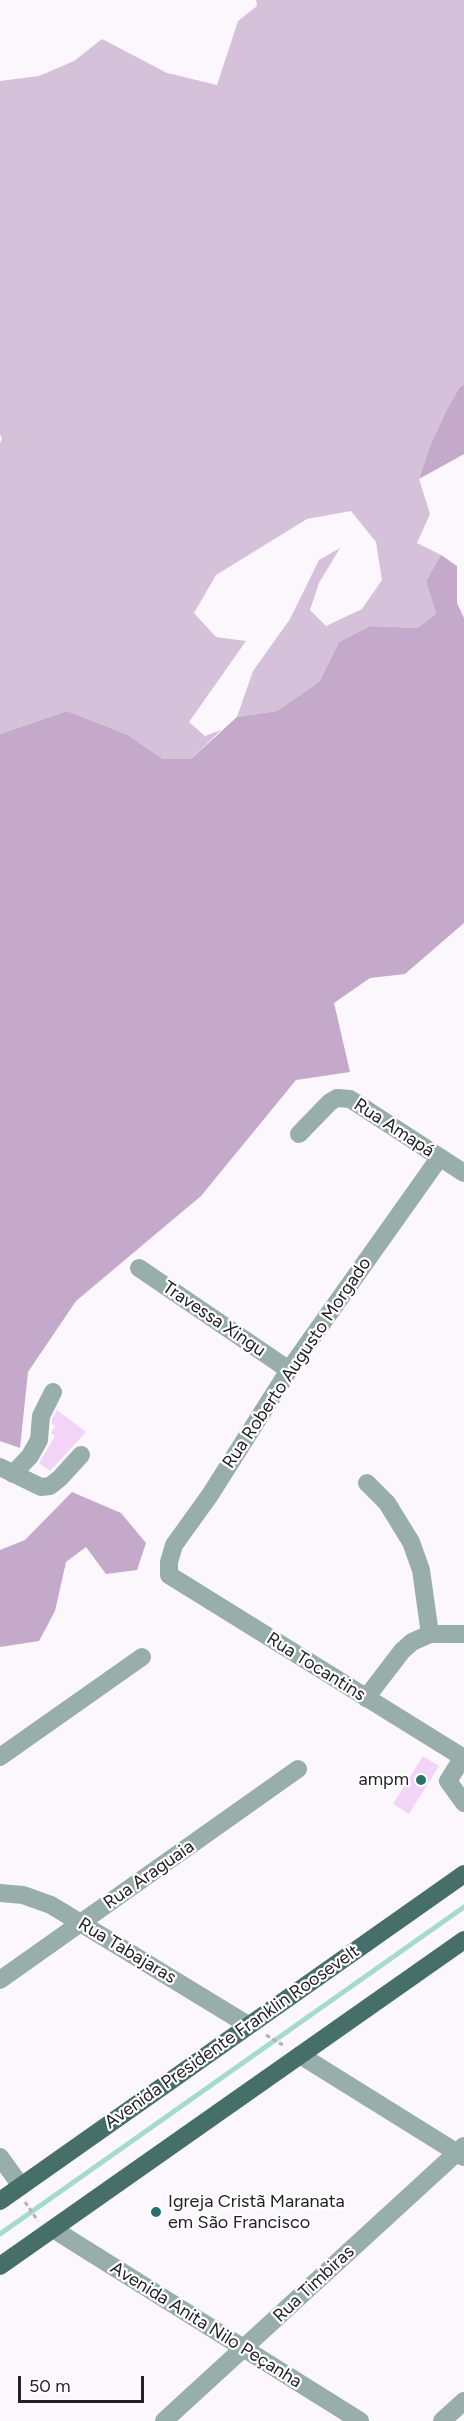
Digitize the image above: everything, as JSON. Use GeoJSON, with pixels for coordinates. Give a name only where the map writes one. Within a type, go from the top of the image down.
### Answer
{"type":"FeatureCollection","features":[{"type":"Feature","properties":{"kind":"main road","name":"Avenida Presidente Franklin Roosevelt"},"geometry":{"type":"LineString","coordinates":[[0,2201],[23,2194],[248,2025],[464,1874]]}},
{"type":"Feature","properties":{"kind":"main road"},"geometry":{"type":"LineString","coordinates":[[0,2266],[45,2225],[300,2055],[464,1940]]}},
{"type":"Feature","properties":{"kind":"street","name":"Rua Amapá"},"geometry":{"type":"LineString","coordinates":[[299,1134],[330,1102],[344,1097],[464,1173]]}},
{"type":"Feature","properties":{"kind":"street","name":"Rua Roberto Augusto Morgado"},"geometry":{"type":"LineString","coordinates":[[169,1575],[169,1562],[174,1545],[210,1495],[289,1370],[440,1157]]}},
{"type":"Feature","properties":{"kind":"street","name":"Travessa Xingu"},"geometry":{"type":"LineString","coordinates":[[139,1268],[289,1370]]}},
{"type":"Feature","properties":{"kind":"street"},"geometry":{"type":"LineString","coordinates":[[7,1470],[30,1456],[39,1440],[41,1416],[53,1392]]}},
{"type":"Feature","properties":{"kind":"street"},"geometry":{"type":"LineString","coordinates":[[7,1470],[41,1487],[50,1486],[81,1455]]}},
{"type":"Feature","properties":{"kind":"street"},"geometry":{"type":"LineString","coordinates":[[367,1483],[387,1503],[411,1542],[421,1570],[430,1634]]}},
{"type":"Feature","properties":{"kind":"street","name":"Rua Tocantins"},"geometry":{"type":"LineString","coordinates":[[169,1575],[463,1758]]}},
{"type":"Feature","properties":{"kind":"street"},"geometry":{"type":"LineString","coordinates":[[366,1698],[402,1651],[412,1642],[430,1634],[464,1634]]}},
{"type":"Feature","properties":{"kind":"street"},"geometry":{"type":"LineString","coordinates":[[0,1757],[142,1657]]}},
{"type":"Feature","properties":{"kind":"street"},"geometry":{"type":"LineString","coordinates":[[463,1758],[448,1781],[464,1803]]}},
{"type":"Feature","properties":{"kind":"street","name":"Rua Araguaia"},"geometry":{"type":"LineString","coordinates":[[0,1980],[298,1769]]}},
{"type":"Feature","properties":{"kind":"street","name":"Rua Tabajaras"},"geometry":{"type":"LineString","coordinates":[[0,1893],[23,1895],[42,1902],[81,1923],[248,2025]]}},
{"type":"Feature","properties":{"kind":"street"},"geometry":{"type":"LineString","coordinates":[[300,2055],[462,2152]]}},
{"type":"Feature","properties":{"kind":"street","name":"Rua Timbiras"},"geometry":{"type":"LineString","coordinates":[[164,2421],[462,2152]]}},
{"type":"Feature","properties":{"kind":"street"},"geometry":{"type":"LineString","coordinates":[[0,2157],[23,2194]]}},
{"type":"Feature","properties":{"kind":"street","name":"Avenida Anita Nilo Peçanha"},"geometry":{"type":"LineString","coordinates":[[45,2225],[360,2421]]}},
{"type":"Feature","properties":{"kind":"street"},"geometry":{"type":"LineString","coordinates":[[441,2421],[464,2401]]}},
{"type":"Feature","properties":{"kind":"path"},"geometry":{"type":"LineString","coordinates":[[270,2037],[284,2046]]}},
{"type":"Feature","properties":{"kind":"path"},"geometry":{"type":"LineString","coordinates":[[23,2194],[45,2225]]}},
{"type":"Feature","properties":{"kind":"shaded area"},"geometry":{"type":"Polygon","coordinates":[[[256,0],[464,0],[464,384],[459,388],[446,411],[430,446],[419,479],[430,514],[417,543],[441,555],[426,581],[436,614],[417,628],[370,626],[339,642],[319,682],[277,711],[237,717],[253,671],[290,619],[319,560],[340,548],[319,583],[310,610],[326,626],[362,609],[382,580],[376,542],[351,511],[307,519],[216,575],[194,613],[216,637],[246,641],[189,722],[205,736],[221,730],[191,759],[163,759],[128,735],[67,711],[0,734],[0,443],[2,439],[0,434],[0,81],[39,76],[74,61],[102,39],[167,73],[217,85],[238,21],[257,6],[256,0]]]}},
{"type":"Feature","properties":{"kind":"shaded area"},"geometry":{"type":"Polygon","coordinates":[[[464,384],[464,454],[419,479],[430,446],[446,411],[459,388],[464,384]]]}},
{"type":"Feature","properties":{"kind":"shaded area"},"geometry":{"type":"Polygon","coordinates":[[[441,555],[457,566],[457,603],[464,618],[464,923],[405,974],[370,978],[334,1003],[350,1072],[296,1080],[201,1196],[76,1301],[28,1372],[20,1448],[0,1441],[0,734],[67,711],[128,735],[163,759],[191,759],[237,717],[277,711],[319,682],[339,642],[370,626],[417,628],[436,614],[426,581],[441,555]]]}},
{"type":"Feature","properties":{"kind":"shaded area"},"geometry":{"type":"Polygon","coordinates":[[[72,1492],[121,1513],[146,1543],[137,1570],[106,1574],[86,1547],[66,1562],[55,1611],[39,1641],[0,1647],[0,1550],[25,1540],[72,1492]]]}},
{"type":"Feature","properties":{"kind":"building"},"geometry":{"type":"Polygon","coordinates":[[[57,1410],[86,1432],[50,1471],[39,1463],[55,1436],[51,1433],[55,1426],[52,1424],[52,1419],[57,1410]]]}},
{"type":"Feature","properties":{"kind":"building"},"geometry":{"type":"Polygon","coordinates":[[[423,1756],[439,1766],[409,1814],[393,1804],[423,1756]]]}},
{"type":"Feature","properties":{"kind":"waterway"},"geometry":{"type":"LineString","coordinates":[[0,2234],[464,1907]]}},
{"type":"Feature","properties":{"kind":"place","name":"ampm"},"geometry":{"type":"Point","coordinates":[421,1780]}},
{"type":"Feature","properties":{"kind":"place","name":"Igreja Cristã Maranata em São Francisco"},"geometry":{"type":"Point","coordinates":[156,2212]}}]}
